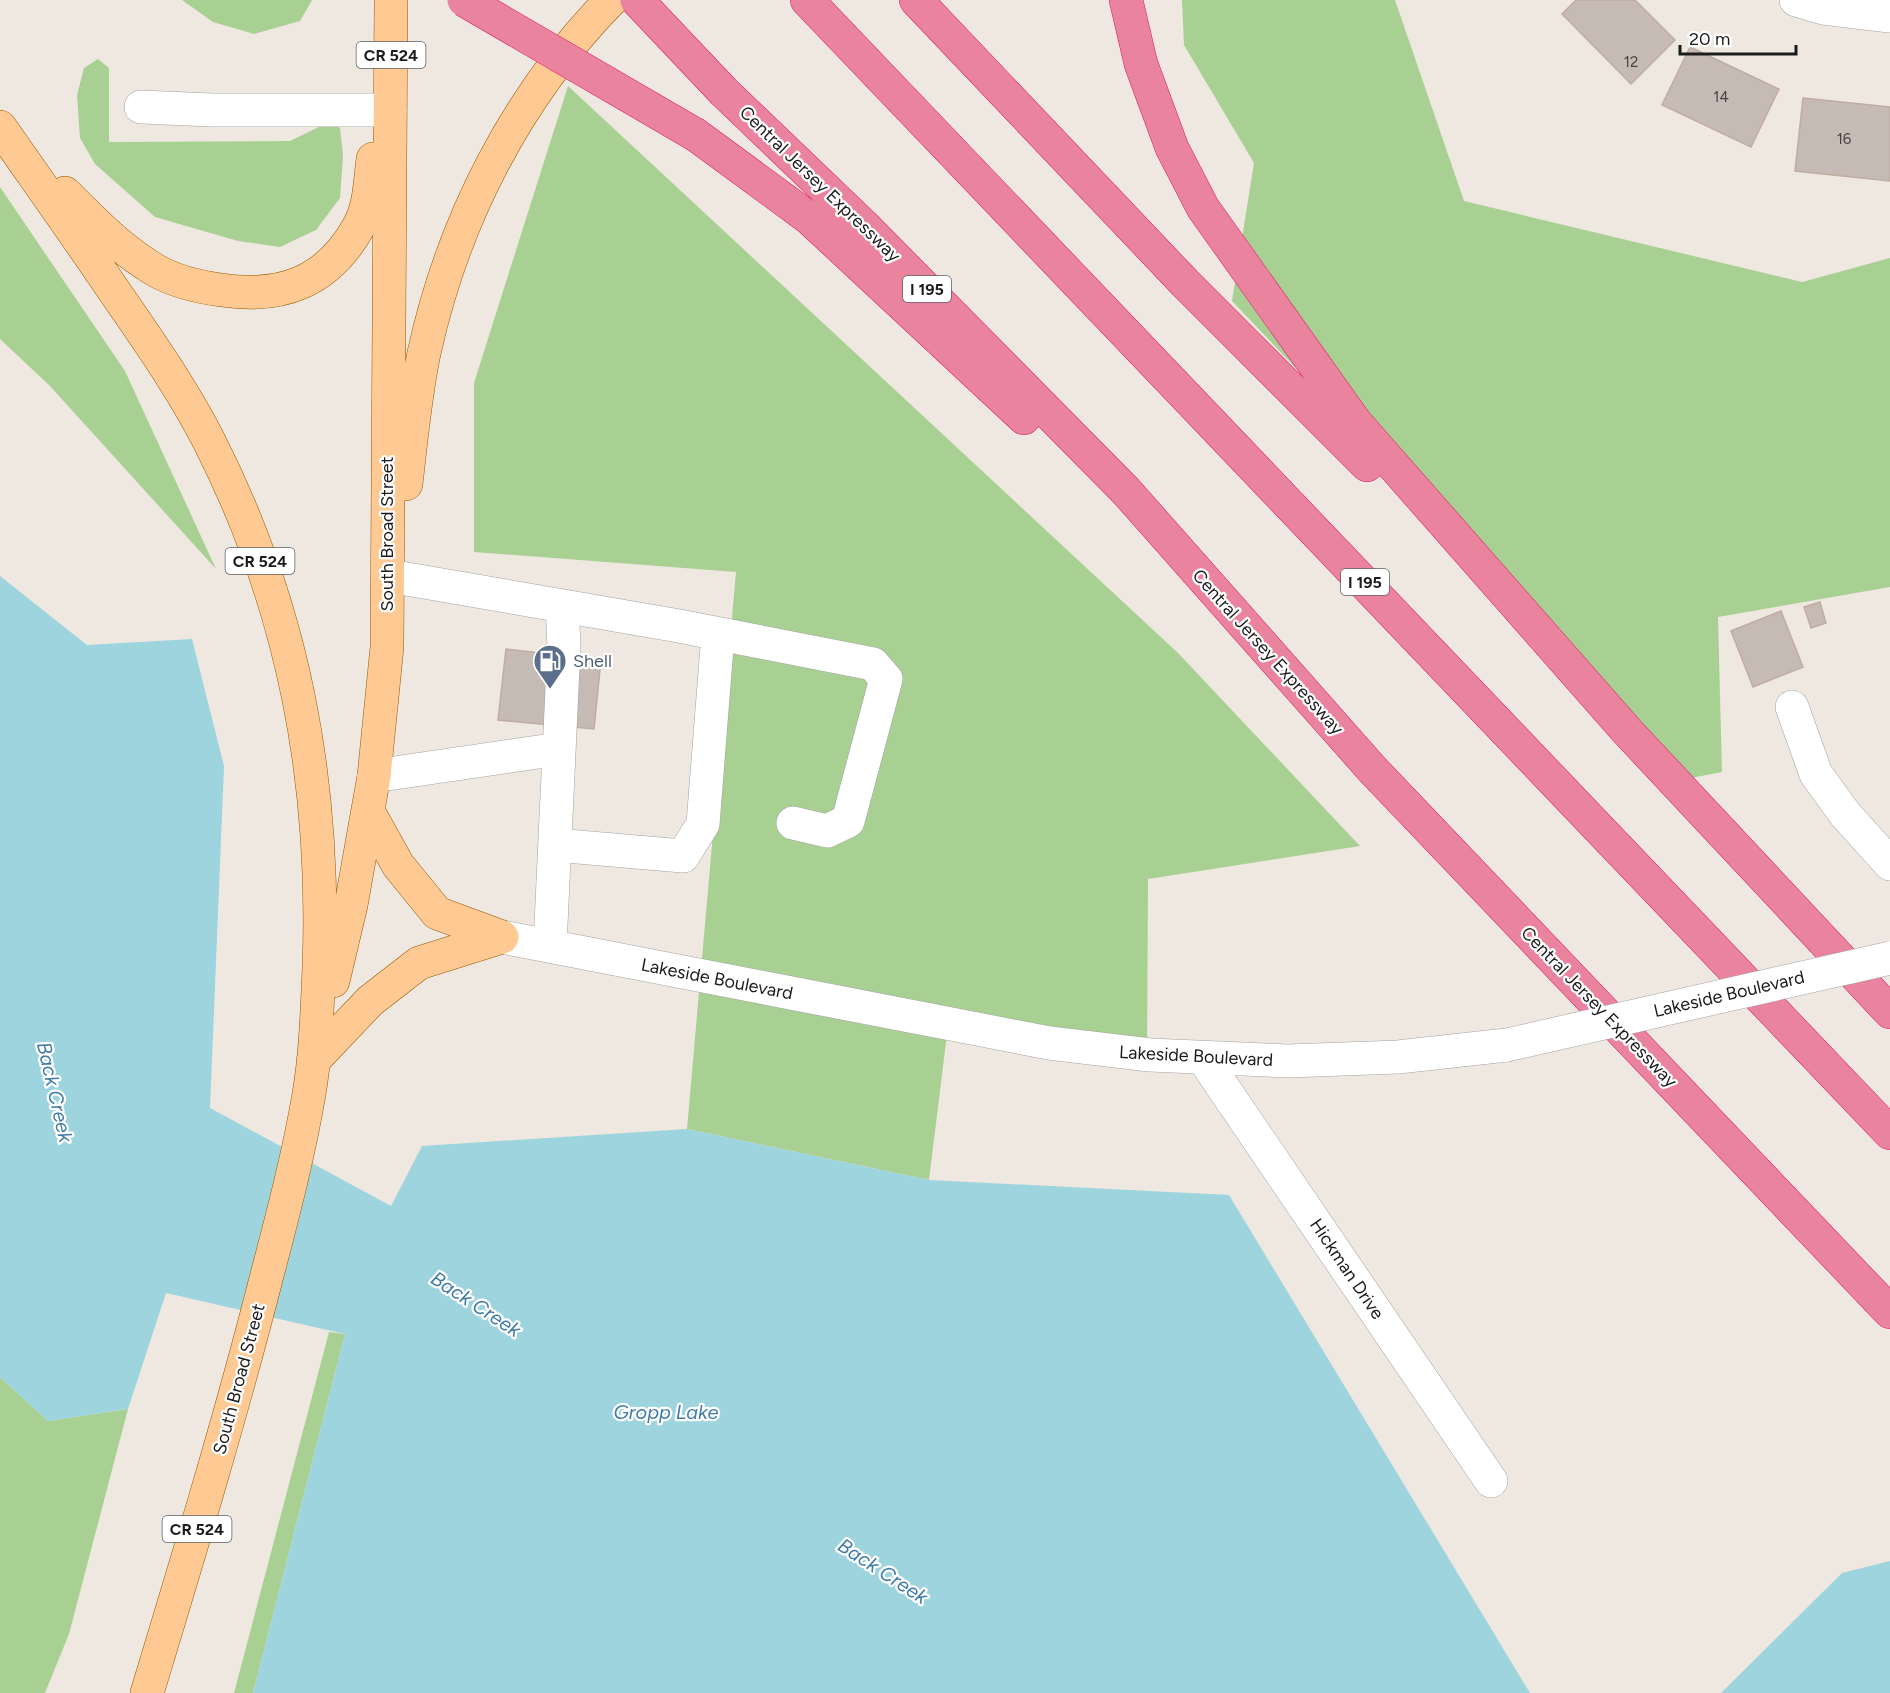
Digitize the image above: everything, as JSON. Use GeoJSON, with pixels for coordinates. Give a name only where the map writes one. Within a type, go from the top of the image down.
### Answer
{"type":"FeatureCollection","features":[{"type":"Feature","properties":{"kind":"highway"},"geometry":{"type":"LineString","coordinates":[[464,0],[696,135],[809,218],[1052,444],[1126,491]]}},
{"type":"Feature","properties":{"kind":"highway","name":"Central Jersey Expressway"},"geometry":{"type":"LineString","coordinates":[[637,0],[724,92],[863,225],[1126,491],[1372,769],[1890,1312]]}},
{"type":"Feature","properties":{"kind":"highway","name":"I 195"},"geometry":{"type":"LineString","coordinates":[[807,0],[1890,1133]]}},
{"type":"Feature","properties":{"kind":"highway"},"geometry":{"type":"LineString","coordinates":[[916,0],[1185,283],[1574,671]]}},
{"type":"Feature","properties":{"kind":"highway"},"geometry":{"type":"LineString","coordinates":[[1126,0],[1141,64],[1172,148],[1203,208],[1356,423],[1574,671],[1890,1012]]}},
{"type":"Feature","properties":{"kind":"main road","name":"South Broad Street"},"geometry":{"type":"LineString","coordinates":[[313,1061],[351,904],[368,811],[374,776],[387,647],[391,0]]}},
{"type":"Feature","properties":{"kind":"main road"},"geometry":{"type":"LineString","coordinates":[[387,647],[424,353],[448,265],[480,186],[516,120],[547,72],[611,0]]}},
{"type":"Feature","properties":{"kind":"main road"},"geometry":{"type":"LineString","coordinates":[[0,127],[117,245],[169,275],[202,288],[250,295],[281,291],[314,277],[339,256],[360,224],[368,199],[373,158],[390,110]]}},
{"type":"Feature","properties":{"kind":"main road","name":"South Broad Street"},"geometry":{"type":"LineString","coordinates":[[0,127],[165,364],[204,432],[252,538],[281,621],[302,707],[317,812],[321,900],[313,1061],[309,1094],[284,1210],[243,1364],[147,1693]]}},
{"type":"Feature","properties":{"kind":"main road"},"geometry":{"type":"LineString","coordinates":[[368,811],[398,865],[437,913],[502,937]]}},
{"type":"Feature","properties":{"kind":"main road"},"geometry":{"type":"LineString","coordinates":[[313,1061],[370,1001],[419,963],[502,937]]}},
{"type":"Feature","properties":{"kind":"street"},"geometry":{"type":"LineString","coordinates":[[1796,0],[1823,8],[1890,16]]}},
{"type":"Feature","properties":{"kind":"street"},"geometry":{"type":"LineString","coordinates":[[141,107],[390,110]]}},
{"type":"Feature","properties":{"kind":"street"},"geometry":{"type":"LineString","coordinates":[[395,578],[718,634],[873,664],[886,679],[848,820],[827,831],[793,823]]}},
{"type":"Feature","properties":{"kind":"street"},"geometry":{"type":"LineString","coordinates":[[550,946],[564,646],[562,606]]}},
{"type":"Feature","properties":{"kind":"street"},"geometry":{"type":"LineString","coordinates":[[555,846],[683,856],[703,824],[718,634]]}},
{"type":"Feature","properties":{"kind":"street"},"geometry":{"type":"LineString","coordinates":[[1792,707],[1816,774],[1845,814],[1890,864]]}},
{"type":"Feature","properties":{"kind":"street"},"geometry":{"type":"LineString","coordinates":[[374,776],[559,749]]}},
{"type":"Feature","properties":{"kind":"street","name":"Lakeside Boulevard"},"geometry":{"type":"LineString","coordinates":[[502,937],[1049,1043],[1150,1055],[1288,1061],[1398,1057],[1507,1045],[1890,958]]}},
{"type":"Feature","properties":{"kind":"street","name":"Hickman Drive"},"geometry":{"type":"LineString","coordinates":[[1203,1058],[1491,1481]]}},
{"type":"Feature","properties":{"kind":"green space"},"geometry":{"type":"Polygon","coordinates":[[[182,0],[312,0],[300,21],[254,34],[213,22],[182,0]]]}},
{"type":"Feature","properties":{"kind":"green space"},"geometry":{"type":"Polygon","coordinates":[[[1182,0],[1395,0],[1464,201],[1802,282],[1890,258],[1890,587],[1718,617],[1722,772],[1686,779],[1232,301],[1254,163],[1184,45],[1182,0]]]}},
{"type":"Feature","properties":{"kind":"green space"},"geometry":{"type":"Polygon","coordinates":[[[98,59],[109,68],[109,142],[290,141],[331,121],[340,128],[343,155],[340,198],[316,230],[280,247],[238,241],[155,217],[95,164],[80,138],[77,95],[84,68],[98,59]]]}},
{"type":"Feature","properties":{"kind":"green space"},"geometry":{"type":"Polygon","coordinates":[[[568,86],[1178,653],[1360,846],[1148,879],[1147,1067],[947,1034],[929,1180],[687,1129],[736,572],[474,552],[474,383],[568,86]]]}},
{"type":"Feature","properties":{"kind":"green space"},"geometry":{"type":"Polygon","coordinates":[[[0,187],[125,371],[216,569],[49,385],[0,339],[0,187]]]}},
{"type":"Feature","properties":{"kind":"green space"},"geometry":{"type":"Polygon","coordinates":[[[329,1332],[345,1334],[253,1693],[234,1693],[329,1332]]]}},
{"type":"Feature","properties":{"kind":"green space"},"geometry":{"type":"Polygon","coordinates":[[[0,1377],[48,1421],[128,1409],[69,1634],[45,1693],[0,1693],[0,1377]]]}},
{"type":"Feature","properties":{"kind":"water","name":"Gropp Lake"},"geometry":{"type":"Polygon","coordinates":[[[0,576],[87,645],[192,639],[224,766],[210,1108],[391,1206],[422,1146],[687,1129],[929,1180],[1229,1195],[1530,1693],[253,1693],[345,1334],[166,1293],[128,1409],[48,1421],[0,1377],[0,576]]]}},
{"type":"Feature","properties":{"kind":"water"},"geometry":{"type":"Polygon","coordinates":[[[1890,1561],[1890,1693],[1721,1693],[1842,1573],[1890,1561]]]}},
{"type":"Feature","properties":{"kind":"building"},"geometry":{"type":"Polygon","coordinates":[[[1576,0],[1635,0],[1675,40],[1631,84],[1562,14],[1576,0]]]}},
{"type":"Feature","properties":{"kind":"building"},"geometry":{"type":"Polygon","coordinates":[[[1690,47],[1779,89],[1751,147],[1662,105],[1690,47]]]}},
{"type":"Feature","properties":{"kind":"building"},"geometry":{"type":"Polygon","coordinates":[[[1803,98],[1890,107],[1890,181],[1795,171],[1803,98]]]}},
{"type":"Feature","properties":{"kind":"building"},"geometry":{"type":"Polygon","coordinates":[[[1820,602],[1826,623],[1811,628],[1804,607],[1820,602]]]}},
{"type":"Feature","properties":{"kind":"building"},"geometry":{"type":"Polygon","coordinates":[[[1781,611],[1803,667],[1753,687],[1731,631],[1781,611]]]}},
{"type":"Feature","properties":{"kind":"building","name":"Shell"},"geometry":{"type":"Polygon","coordinates":[[[506,649],[601,660],[594,729],[498,720],[506,649]]]}},
{"type":"Feature","properties":{"kind":"place","name":"Shell"},"geometry":{"type":"Point","coordinates":[550,690]}},
{"type":"Feature","properties":{"kind":"water label","name":"Back Creek"},"geometry":{"type":"Point","coordinates":[55,1092]}},
{"type":"Feature","properties":{"kind":"water label","name":"Back Creek"},"geometry":{"type":"Point","coordinates":[476,1304]}},
{"type":"Feature","properties":{"kind":"water label","name":"Back Creek"},"geometry":{"type":"Point","coordinates":[883,1571]}}]}
